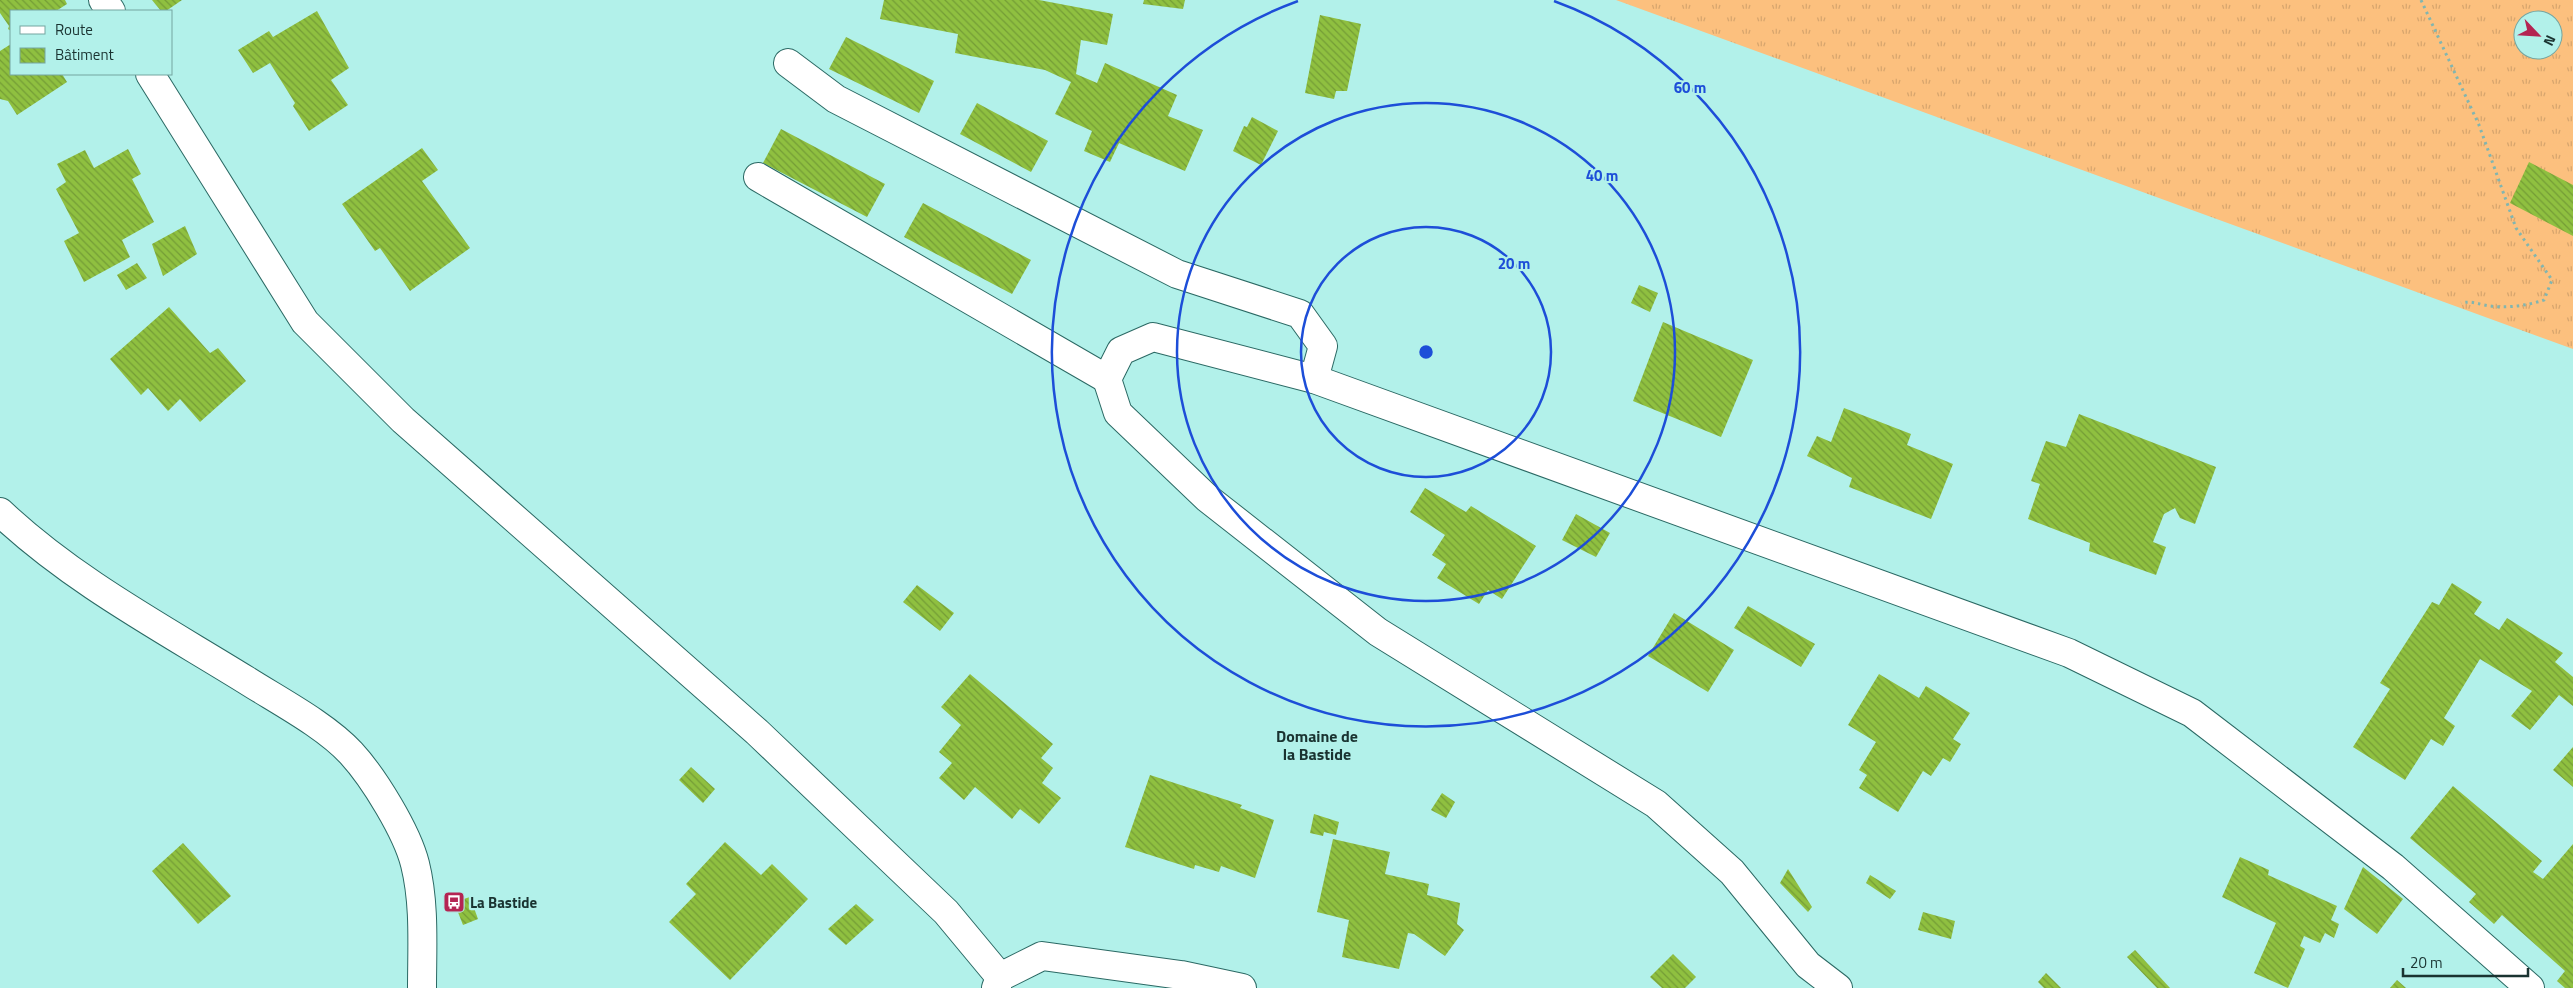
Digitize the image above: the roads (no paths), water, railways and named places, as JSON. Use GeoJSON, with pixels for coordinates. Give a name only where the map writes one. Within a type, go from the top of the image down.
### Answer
{"type":"FeatureCollection","features":[{"type":"Feature","properties":{"kind":"street"},"geometry":{"type":"LineString","coordinates":[[788,62],[836,99],[1177,274],[1300,314],[1323,346],[1314,379]]}},
{"type":"Feature","properties":{"kind":"street"},"geometry":{"type":"LineString","coordinates":[[151,75],[305,322],[404,420],[757,732],[946,912],[998,982],[1042,956],[1181,975],[1242,988]]}},
{"type":"Feature","properties":{"kind":"street"},"geometry":{"type":"LineString","coordinates":[[758,177],[1107,379],[1118,413],[1207,498],[1378,632],[1656,804],[1732,872],[1808,965],[1838,988]]}},
{"type":"Feature","properties":{"kind":"street"},"geometry":{"type":"LineString","coordinates":[[1107,379],[1121,351],[1153,336],[1314,379],[2069,653],[2192,713],[2393,867],[2530,988]]}},
{"type":"Feature","properties":{"kind":"street"},"geometry":{"type":"LineString","coordinates":[[0,512],[20,531],[79,576],[309,720],[350,753],[374,783],[396,820],[414,862],[421,898],[429,985]]}},
{"type":"Feature","properties":{"kind":"place","name":"La Bastide"},"geometry":{"type":"Point","coordinates":[454,902]}},
{"type":"Feature","properties":{"kind":"district","name":"Domaine de la Bastide"},"geometry":{"type":"Point","coordinates":[1317,745]}}]}
